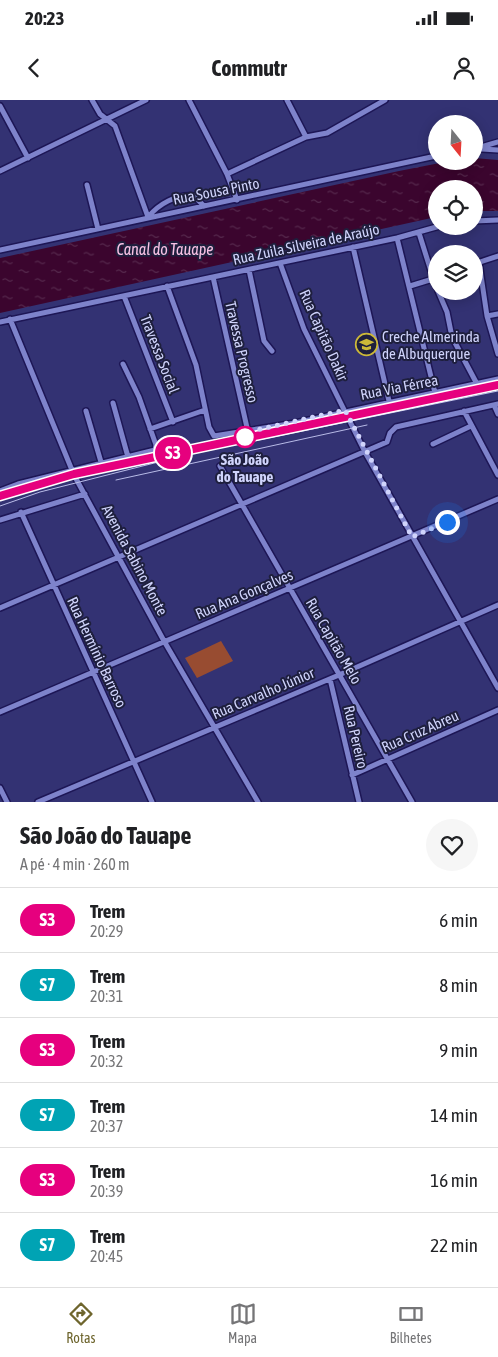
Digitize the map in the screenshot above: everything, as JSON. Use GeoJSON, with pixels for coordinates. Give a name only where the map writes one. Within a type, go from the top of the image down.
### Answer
{"type":"FeatureCollection","features":[{"type":"Feature","properties":{"kind":"street"},"geometry":{"type":"LineString","coordinates":[[92,100],[100,114],[115,126],[148,217],[159,206],[182,197],[194,196],[204,206]]}},
{"type":"Feature","properties":{"kind":"street"},"geometry":{"type":"LineString","coordinates":[[0,171],[146,100]]}},
{"type":"Feature","properties":{"kind":"street"},"geometry":{"type":"LineString","coordinates":[[190,100],[227,174],[237,200]]}},
{"type":"Feature","properties":{"kind":"street"},"geometry":{"type":"LineString","coordinates":[[287,100],[306,137]]}},
{"type":"Feature","properties":{"kind":"street"},"geometry":{"type":"LineString","coordinates":[[227,174],[306,137],[326,133],[385,100]]}},
{"type":"Feature","properties":{"kind":"street"},"geometry":{"type":"LineString","coordinates":[[0,106],[28,158]]}},
{"type":"Feature","properties":{"kind":"street"},"geometry":{"type":"LineString","coordinates":[[483,147],[498,142]]}},
{"type":"Feature","properties":{"kind":"street"},"geometry":{"type":"LineString","coordinates":[[483,149],[498,150]]}},
{"type":"Feature","properties":{"kind":"street","name":"Rua Sousa Pinto"},"geometry":{"type":"LineString","coordinates":[[0,250],[428,158]]}},
{"type":"Feature","properties":{"kind":"street"},"geometry":{"type":"LineString","coordinates":[[87,185],[98,228]]}},
{"type":"Feature","properties":{"kind":"street"},"geometry":{"type":"LineString","coordinates":[[483,221],[498,220]]}},
{"type":"Feature","properties":{"kind":"street","name":"Rua Zuila Silveira de Araújo"},"geometry":{"type":"LineString","coordinates":[[0,322],[428,230]]}},
{"type":"Feature","properties":{"kind":"street"},"geometry":{"type":"LineString","coordinates":[[419,233],[428,258]]}},
{"type":"Feature","properties":{"kind":"street"},"geometry":{"type":"LineString","coordinates":[[397,238],[435,393]]}},
{"type":"Feature","properties":{"kind":"street"},"geometry":{"type":"LineString","coordinates":[[353,247],[389,401]]}},
{"type":"Feature","properties":{"kind":"street"},"geometry":{"type":"LineString","coordinates":[[483,261],[498,256]]}},
{"type":"Feature","properties":{"kind":"street","name":"Rua Capitão Dakir"},"geometry":{"type":"LineString","coordinates":[[280,263],[304,329],[365,452],[498,688]]}},
{"type":"Feature","properties":{"kind":"street"},"geometry":{"type":"LineString","coordinates":[[248,270],[264,340],[272,350]]}},
{"type":"Feature","properties":{"kind":"street","name":"Travessa Progresso"},"geometry":{"type":"LineString","coordinates":[[213,277],[248,432]]}},
{"type":"Feature","properties":{"kind":"street"},"geometry":{"type":"LineString","coordinates":[[410,286],[428,280]]}},
{"type":"Feature","properties":{"kind":"street"},"geometry":{"type":"LineString","coordinates":[[150,429],[205,410],[196,365],[166,286]]}},
{"type":"Feature","properties":{"kind":"street","name":"Travessa Social"},"geometry":{"type":"LineString","coordinates":[[124,296],[173,422]]}},
{"type":"Feature","properties":{"kind":"street"},"geometry":{"type":"LineString","coordinates":[[442,300],[447,312],[452,337],[477,384]]}},
{"type":"Feature","properties":{"kind":"street"},"geometry":{"type":"LineString","coordinates":[[483,300],[498,354]]}},
{"type":"Feature","properties":{"kind":"street"},"geometry":{"type":"LineString","coordinates":[[486,316],[498,314]]}},
{"type":"Feature","properties":{"kind":"street","name":"Avenida Sabino Monte"},"geometry":{"type":"LineString","coordinates":[[10,320],[72,470],[164,641],[258,802]]}},
{"type":"Feature","properties":{"kind":"street"},"geometry":{"type":"LineString","coordinates":[[0,491],[18,484],[101,462],[155,450],[156,445],[139,397],[123,364]]}},
{"type":"Feature","properties":{"kind":"street","name":"Rua Via Férrea"},"geometry":{"type":"LineString","coordinates":[[205,410],[210,431],[217,436],[248,432],[498,379]]}},
{"type":"Feature","properties":{"kind":"street"},"geometry":{"type":"LineString","coordinates":[[113,403],[128,457]]}},
{"type":"Feature","properties":{"kind":"street"},"geometry":{"type":"LineString","coordinates":[[0,608],[387,442],[390,433],[396,427],[496,404],[498,414]]}},
{"type":"Feature","properties":{"kind":"street"},"geometry":{"type":"LineString","coordinates":[[86,411],[101,462]]}},
{"type":"Feature","properties":{"kind":"street"},"geometry":{"type":"LineString","coordinates":[[464,411],[498,475]]}},
{"type":"Feature","properties":{"kind":"street"},"geometry":{"type":"LineString","coordinates":[[433,444],[471,426]]}},
{"type":"Feature","properties":{"kind":"street","name":"Rua Capitão Melo"},"geometry":{"type":"LineString","coordinates":[[220,466],[412,802]]}},
{"type":"Feature","properties":{"kind":"street"},"geometry":{"type":"LineString","coordinates":[[0,520],[21,512],[85,494]]}},
{"type":"Feature","properties":{"kind":"street","name":"Rua Ana Gonçalves"},"geometry":{"type":"LineString","coordinates":[[0,712],[498,499]]}},
{"type":"Feature","properties":{"kind":"street","name":"Rua Hermínio Barroso"},"geometry":{"type":"LineString","coordinates":[[21,512],[152,802]]}},
{"type":"Feature","properties":{"kind":"street","name":"Rua Carvalho Júnior"},"geometry":{"type":"LineString","coordinates":[[38,802],[340,675],[498,605]]}},
{"type":"Feature","properties":{"kind":"street","name":"Rua Pereiro"},"geometry":{"type":"LineString","coordinates":[[330,678],[358,802]]}},
{"type":"Feature","properties":{"kind":"street","name":"Rua Cruz Abreu"},"geometry":{"type":"LineString","coordinates":[[352,775],[498,710]]}},
{"type":"Feature","properties":{"kind":"street"},"geometry":{"type":"LineString","coordinates":[[0,788],[7,802]]}},
{"type":"Feature","properties":{"kind":"shaded area"},"geometry":{"type":"Polygon","coordinates":[[[221,641],[233,661],[197,678],[185,658],[221,641]]]}},
{"type":"Feature","properties":{"kind":"water","name":"Canal do Tauape"},"geometry":{"type":"Polygon","coordinates":[[[483,159],[498,160],[498,211],[483,211],[483,180],[428,180],[428,219],[0,313],[0,258],[428,165],[428,170],[483,170],[483,159]]]}},
{"type":"Feature","properties":{"kind":"tram line"},"geometry":{"type":"LineString","coordinates":[[0,506],[40,492],[190,454],[498,391]]}},
{"type":"Feature","properties":{"kind":"tram line"},"geometry":{"type":"LineString","coordinates":[[116,480],[367,425]]}},
{"type":"Feature","properties":{"kind":"railway"},"geometry":{"type":"LineString","coordinates":[[0,496],[74,475],[498,384]]}},
{"type":"Feature","properties":{"kind":"train","name":"S3"},"geometry":{"type":"LineString","coordinates":[[0,496],[25,487],[74,474],[498,385]]}},
{"type":"Feature","properties":{"kind":"place","name":"Creche Almerinda de Albuquerque"},"geometry":{"type":"Point","coordinates":[366,345]}},
{"type":"Feature","properties":{"kind":"place","name":"São João do Tauape"},"geometry":{"type":"Point","coordinates":[245,437]}},
{"type":"Feature","properties":{"kind":"route"},"geometry":{"type":"LineString","coordinates":[[245,437],[248,432],[295,423],[345,410],[365,452],[412,537],[447,522]]}}]}
